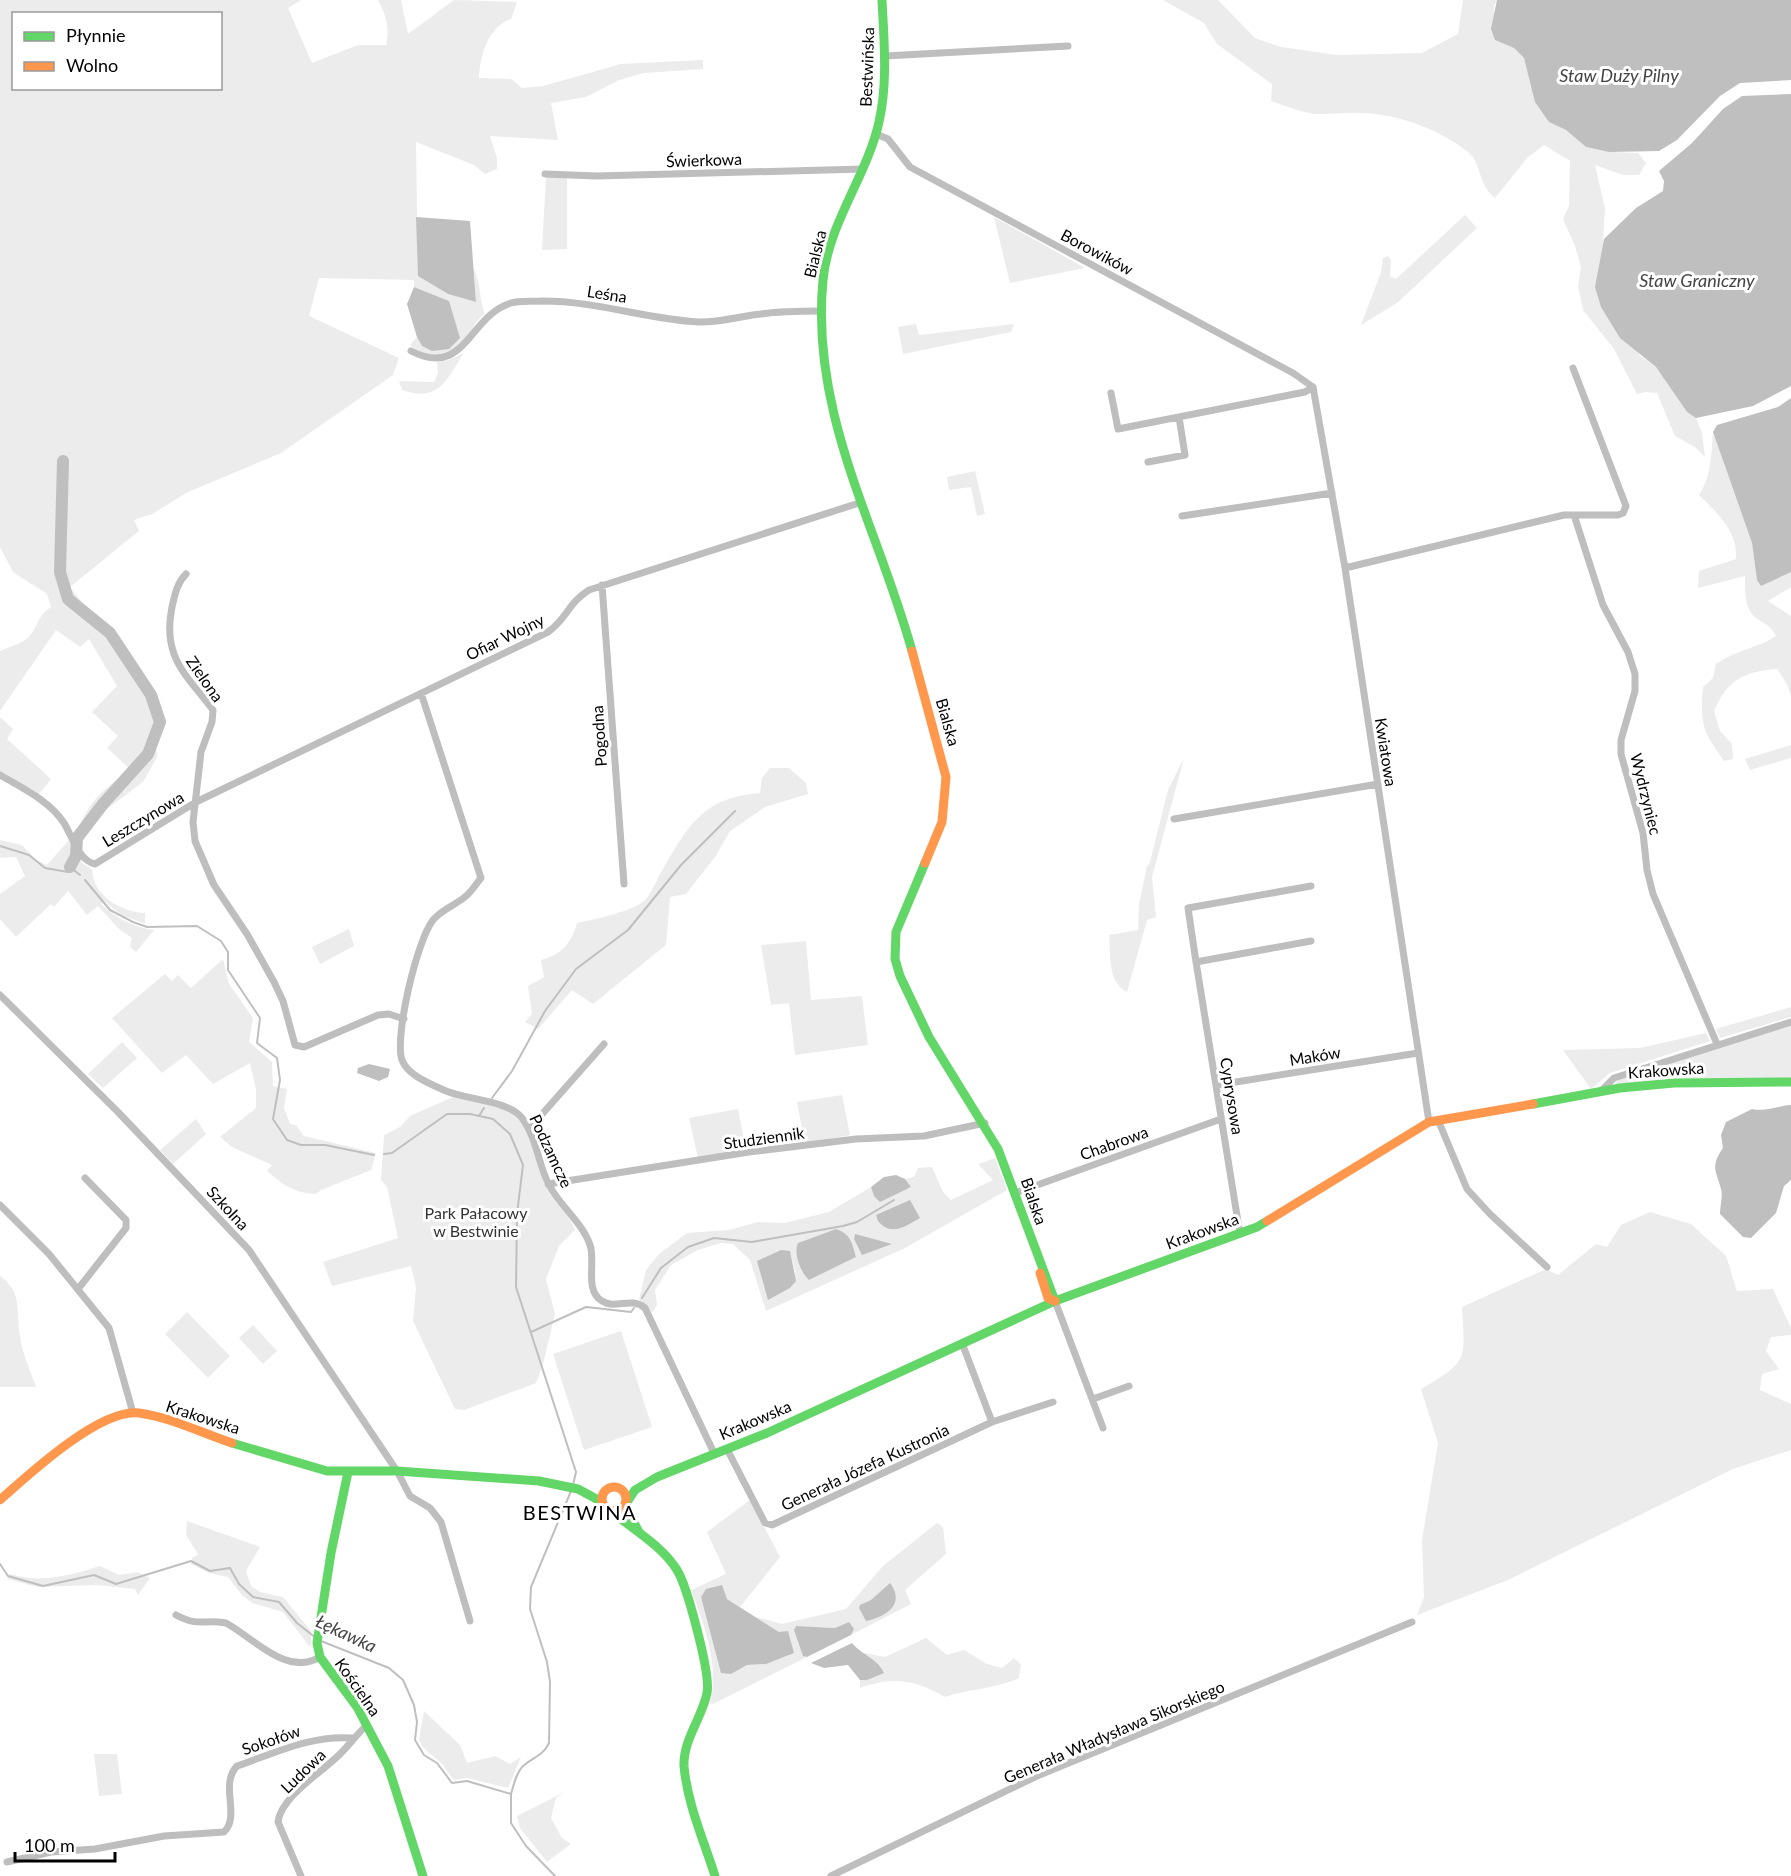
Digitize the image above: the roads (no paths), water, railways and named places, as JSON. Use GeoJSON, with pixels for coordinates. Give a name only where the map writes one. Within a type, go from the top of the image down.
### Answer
{"type":"FeatureCollection","features":[{"type":"Feature","properties":{"kind":"street","name":"Bestwińska"},"geometry":{"type":"LineString","coordinates":[[863,168],[876,134],[884,99],[885,56],[882,0]]}},
{"type":"Feature","properties":{"kind":"street"},"geometry":{"type":"LineString","coordinates":[[885,56],[1068,46]]}},
{"type":"Feature","properties":{"kind":"street","name":"Borowików"},"geometry":{"type":"LineString","coordinates":[[876,134],[888,139],[910,167],[1293,373],[1313,387]]}},
{"type":"Feature","properties":{"kind":"street","name":"Świerkowa"},"geometry":{"type":"LineString","coordinates":[[545,174],[597,176],[863,168]]}},
{"type":"Feature","properties":{"kind":"street","name":"Bialska"},"geometry":{"type":"LineString","coordinates":[[863,168],[832,242],[823,277],[821,311],[826,381],[840,441],[902,615],[946,777],[942,822],[896,932],[896,959],[925,1031],[985,1123],[998,1149],[1039,1262],[1054,1295]]}},
{"type":"Feature","properties":{"kind":"street","name":"Leśna"},"geometry":{"type":"LineString","coordinates":[[411,351],[422,357],[438,359],[449,356],[459,351],[483,320],[516,302],[592,304],[700,322],[783,312],[821,311]]}},
{"type":"Feature","properties":{"kind":"street"},"geometry":{"type":"LineString","coordinates":[[1345,568],[1564,515],[1618,515],[1623,513],[1626,506],[1573,368]]}},
{"type":"Feature","properties":{"kind":"street"},"geometry":{"type":"LineString","coordinates":[[1112,393],[1118,429],[1305,392],[1313,387]]}},
{"type":"Feature","properties":{"kind":"street","name":"Kwiatowa"},"geometry":{"type":"LineString","coordinates":[[1313,387],[1345,568],[1418,1053],[1434,1121]]}},
{"type":"Feature","properties":{"kind":"street"},"geometry":{"type":"LineString","coordinates":[[1149,462],[1185,455],[1179,417]]}},
{"type":"Feature","properties":{"kind":"street"},"geometry":{"type":"LineString","coordinates":[[1182,516],[1332,493]]}},
{"type":"Feature","properties":{"kind":"street","name":"Ofiar Wojny"},"geometry":{"type":"LineString","coordinates":[[196,802],[548,632],[561,624],[574,600],[602,585],[860,502]]}},
{"type":"Feature","properties":{"kind":"street","name":"Wydrzyniec"},"geometry":{"type":"LineString","coordinates":[[1574,515],[1603,605],[1628,652],[1635,674],[1635,691],[1621,740],[1621,754],[1643,832],[1647,870],[1653,894],[1717,1044]]}},
{"type":"Feature","properties":{"kind":"street","name":"Zielona"},"geometry":{"type":"LineString","coordinates":[[186,574],[178,583],[168,630],[169,644],[174,657],[213,710],[214,716],[201,752],[196,802]]}},
{"type":"Feature","properties":{"kind":"street","name":"Pogodna"},"geometry":{"type":"LineString","coordinates":[[602,585],[624,884]]}},
{"type":"Feature","properties":{"kind":"street","name":"Podzamcze"},"geometry":{"type":"LineString","coordinates":[[421,693],[481,878],[466,896],[433,920],[426,933],[412,974],[400,1045],[402,1061],[412,1074],[447,1091],[506,1106],[517,1112],[529,1129],[548,1184],[571,1214],[591,1246],[595,1293],[601,1301],[612,1304],[629,1301],[639,1303],[645,1308],[714,1453]]}},
{"type":"Feature","properties":{"kind":"street","name":"Leszczynowa"},"geometry":{"type":"LineString","coordinates":[[0,775],[35,796],[55,812],[82,855],[89,863],[95,864],[196,802]]}},
{"type":"Feature","properties":{"kind":"street"},"geometry":{"type":"LineString","coordinates":[[1174,819],[1378,784]]}},
{"type":"Feature","properties":{"kind":"street"},"geometry":{"type":"LineString","coordinates":[[196,802],[193,822],[195,841],[204,865],[274,982],[283,1001],[295,1045],[304,1047],[378,1015],[389,1014],[404,1019]]}},
{"type":"Feature","properties":{"kind":"street","name":"Cyprysowa"},"geometry":{"type":"LineString","coordinates":[[1240,1234],[1188,908],[1311,886]]}},
{"type":"Feature","properties":{"kind":"street"},"geometry":{"type":"LineString","coordinates":[[1196,962],[1311,941]]}},
{"type":"Feature","properties":{"kind":"street","name":"Szkolna"},"geometry":{"type":"LineString","coordinates":[[0,995],[118,1112],[249,1250],[397,1471]]}},
{"type":"Feature","properties":{"kind":"street"},"geometry":{"type":"LineString","coordinates":[[1600,1092],[1614,1078],[1791,1022]]}},
{"type":"Feature","properties":{"kind":"street"},"geometry":{"type":"LineString","coordinates":[[529,1129],[604,1044]]}},
{"type":"Feature","properties":{"kind":"street","name":"Maków"},"geometry":{"type":"LineString","coordinates":[[1217,1085],[1418,1053]]}},
{"type":"Feature","properties":{"kind":"street","name":"Krakowska"},"geometry":{"type":"LineString","coordinates":[[621,1489],[767,1433],[1031,1312],[1054,1295],[1240,1234],[1272,1219],[1434,1121],[1600,1092],[1674,1083],[1791,1082]]}},
{"type":"Feature","properties":{"kind":"street","name":"Chabrowa"},"geometry":{"type":"LineString","coordinates":[[1015,1193],[1221,1119]]}},
{"type":"Feature","properties":{"kind":"street"},"geometry":{"type":"LineString","coordinates":[[1434,1121],[1467,1189],[1490,1214],[1547,1267]]}},
{"type":"Feature","properties":{"kind":"street","name":"Studziennik"},"geometry":{"type":"LineString","coordinates":[[548,1184],[746,1153],[856,1139],[924,1136],[985,1123]]}},
{"type":"Feature","properties":{"kind":"street"},"geometry":{"type":"LineString","coordinates":[[78,1289],[126,1228],[126,1220],[85,1178]]}},
{"type":"Feature","properties":{"kind":"street"},"geometry":{"type":"LineString","coordinates":[[0,1205],[49,1254],[110,1328],[133,1413],[92,1429],[16,1484],[0,1500]]}},
{"type":"Feature","properties":{"kind":"street"},"geometry":{"type":"LineString","coordinates":[[1031,1312],[1054,1295],[1103,1428]]}},
{"type":"Feature","properties":{"kind":"street"},"geometry":{"type":"LineString","coordinates":[[962,1343],[992,1422]]}},
{"type":"Feature","properties":{"kind":"street"},"geometry":{"type":"LineString","coordinates":[[1093,1399],[1129,1386]]}},
{"type":"Feature","properties":{"kind":"street","name":"Generała Józefa Kustronia"},"geometry":{"type":"LineString","coordinates":[[727,1449],[765,1523],[772,1525],[992,1422],[1053,1402]]}},
{"type":"Feature","properties":{"kind":"street","name":"Krakowska"},"geometry":{"type":"LineString","coordinates":[[133,1413],[152,1416],[307,1467],[348,1472],[397,1471],[504,1477],[568,1486],[602,1502]]}},
{"type":"Feature","properties":{"kind":"street"},"geometry":{"type":"LineString","coordinates":[[397,1471],[410,1496],[430,1508],[441,1522],[470,1621]]}},
{"type":"Feature","properties":{"kind":"street","name":"Kościelna"},"geometry":{"type":"LineString","coordinates":[[348,1472],[317,1639],[320,1657],[367,1725],[400,1799],[423,1876]]}},
{"type":"Feature","properties":{"kind":"street","name":"Krakowska"},"geometry":{"type":"LineString","coordinates":[[627,1502],[635,1490],[657,1477]]}},
{"type":"Feature","properties":{"kind":"street"},"geometry":{"type":"LineString","coordinates":[[0,1490],[16,1484]]}},
{"type":"Feature","properties":{"kind":"street","name":"Krakowska"},"geometry":{"type":"LineString","coordinates":[[578,1489],[608,1489]]}},
{"type":"Feature","properties":{"kind":"street"},"geometry":{"type":"LineString","coordinates":[[639,1532],[630,1517],[621,1489],[608,1489],[602,1502],[669,1560],[680,1575],[705,1657],[709,1681],[707,1696],[687,1741],[684,1764],[687,1784],[715,1876]]}},
{"type":"Feature","properties":{"kind":"street"},"geometry":{"type":"LineString","coordinates":[[612,1512],[621,1510],[627,1502]]}},
{"type":"Feature","properties":{"kind":"street"},"geometry":{"type":"LineString","coordinates":[[176,1615],[192,1623],[215,1621],[226,1623],[289,1662],[301,1665],[320,1657]]}},
{"type":"Feature","properties":{"kind":"street","name":"Generała Władysława Sikorskiego"},"geometry":{"type":"LineString","coordinates":[[831,1876],[1046,1772],[1412,1622]]}},
{"type":"Feature","properties":{"kind":"street","name":"Ludowa"},"geometry":{"type":"LineString","coordinates":[[301,1876],[278,1822],[279,1814],[296,1792],[342,1752],[352,1738],[367,1725]]}},
{"type":"Feature","properties":{"kind":"street","name":"Sokołów"},"geometry":{"type":"LineString","coordinates":[[7,1862],[51,1852],[95,1849],[164,1836],[224,1832],[230,1821],[228,1782],[231,1772],[237,1766],[312,1740],[332,1737],[352,1738]]}},
{"type":"Feature","properties":{"kind":"water","name":"Staw Duży Pilny"},"geometry":{"type":"Polygon","coordinates":[[[1497,0],[1791,0],[1791,80],[1740,83],[1720,96],[1677,140],[1659,151],[1609,152],[1586,147],[1566,130],[1549,122],[1535,102],[1524,58],[1514,48],[1495,40],[1491,29],[1497,0]]]}},
{"type":"Feature","properties":{"kind":"water","name":"Staw Graniczny"},"geometry":{"type":"Polygon","coordinates":[[[1791,94],[1791,386],[1753,406],[1696,418],[1687,412],[1656,367],[1620,338],[1601,307],[1595,287],[1604,239],[1636,208],[1663,191],[1664,181],[1659,171],[1692,143],[1723,109],[1742,96],[1791,94]]]}},
{"type":"Feature","properties":{"kind":"water"},"geometry":{"type":"Polygon","coordinates":[[[416,217],[470,221],[476,302],[448,294],[418,276],[416,217]]]}},
{"type":"Feature","properties":{"kind":"water"},"geometry":{"type":"Polygon","coordinates":[[[414,287],[449,301],[460,338],[449,349],[432,351],[422,346],[407,304],[414,287]]]}},
{"type":"Feature","properties":{"kind":"water"},"geometry":{"type":"Polygon","coordinates":[[[1791,398],[1791,572],[1761,586],[1757,580],[1752,543],[1713,432],[1717,425],[1778,407],[1791,398]]]}},
{"type":"Feature","properties":{"kind":"water"},"geometry":{"type":"Polygon","coordinates":[[[369,1064],[390,1069],[388,1077],[379,1081],[357,1073],[358,1068],[369,1064]]]}},
{"type":"Feature","properties":{"kind":"water"},"geometry":{"type":"Polygon","coordinates":[[[1791,1105],[1791,1180],[1784,1186],[1776,1213],[1751,1238],[1743,1237],[1720,1214],[1722,1192],[1715,1164],[1723,1148],[1721,1135],[1726,1122],[1752,1109],[1791,1105]]]}},
{"type":"Feature","properties":{"kind":"water"},"geometry":{"type":"Polygon","coordinates":[[[896,1175],[905,1179],[911,1187],[880,1202],[874,1196],[871,1187],[884,1177],[896,1175]]]}},
{"type":"Feature","properties":{"kind":"water"},"geometry":{"type":"Polygon","coordinates":[[[910,1200],[920,1218],[904,1227],[893,1229],[883,1226],[878,1221],[876,1215],[910,1200]]]}},
{"type":"Feature","properties":{"kind":"water"},"geometry":{"type":"Polygon","coordinates":[[[836,1229],[848,1236],[856,1257],[809,1280],[799,1263],[796,1252],[798,1243],[836,1229]]]}},
{"type":"Feature","properties":{"kind":"water"},"geometry":{"type":"Polygon","coordinates":[[[855,1234],[892,1244],[862,1255],[854,1239],[855,1234]]]}},
{"type":"Feature","properties":{"kind":"water"},"geometry":{"type":"Polygon","coordinates":[[[781,1250],[790,1251],[796,1281],[790,1288],[768,1300],[757,1261],[781,1250]]]}},
{"type":"Feature","properties":{"kind":"water"},"geometry":{"type":"Polygon","coordinates":[[[890,1583],[896,1597],[892,1608],[887,1613],[866,1621],[859,1608],[860,1605],[871,1600],[890,1583]]]}},
{"type":"Feature","properties":{"kind":"water"},"geometry":{"type":"Polygon","coordinates":[[[722,1585],[727,1599],[779,1632],[788,1631],[794,1653],[766,1664],[747,1665],[731,1674],[721,1673],[701,1597],[706,1589],[722,1585]]]}},
{"type":"Feature","properties":{"kind":"water"},"geometry":{"type":"Polygon","coordinates":[[[849,1622],[854,1629],[851,1635],[807,1657],[803,1656],[794,1630],[796,1626],[835,1628],[849,1622]]]}},
{"type":"Feature","properties":{"kind":"water"},"geometry":{"type":"Polygon","coordinates":[[[852,1643],[878,1664],[884,1673],[867,1680],[860,1680],[848,1665],[824,1668],[811,1663],[852,1643]]]}},
{"type":"Feature","properties":{"kind":"waterway"},"geometry":{"type":"LineString","coordinates":[[63,461],[60,572],[68,599],[110,633],[151,695],[160,722],[148,754],[103,804],[77,838],[76,856],[70,867]]}},
{"type":"Feature","properties":{"kind":"waterway"},"geometry":{"type":"LineString","coordinates":[[492,1098],[512,1071],[545,1011],[576,969],[628,930],[681,865],[735,811]]}},
{"type":"Feature","properties":{"kind":"waterway"},"geometry":{"type":"LineString","coordinates":[[0,846],[29,855],[45,868],[68,872],[70,867],[80,875]]}},
{"type":"Feature","properties":{"kind":"waterway"},"geometry":{"type":"LineString","coordinates":[[85,880],[110,910],[133,922],[147,927],[197,926],[221,941],[228,952],[228,970],[260,1018],[257,1043],[277,1058],[280,1080],[273,1119],[287,1140],[301,1145],[325,1145],[374,1155]]}},
{"type":"Feature","properties":{"kind":"waterway"},"geometry":{"type":"LineString","coordinates":[[479,1116],[484,1108]]}},
{"type":"Feature","properties":{"kind":"waterway"},"geometry":{"type":"LineString","coordinates":[[384,1154],[392,1153],[447,1114],[470,1114],[493,1119],[510,1134],[523,1165],[517,1214],[516,1287],[576,1472],[573,1485]]}},
{"type":"Feature","properties":{"kind":"waterway"},"geometry":{"type":"LineString","coordinates":[[642,1298],[661,1268],[688,1247],[714,1238],[752,1242],[843,1226],[857,1222],[894,1200]]}},
{"type":"Feature","properties":{"kind":"waterway"},"geometry":{"type":"LineString","coordinates":[[531,1332],[586,1307],[631,1312],[634,1308]]}},
{"type":"Feature","properties":{"kind":"waterway"},"geometry":{"type":"LineString","coordinates":[[511,1794],[521,1769],[541,1754],[549,1743],[550,1682],[547,1662],[530,1609],[531,1587],[571,1491]]}},
{"type":"Feature","properties":{"kind":"waterway","name":"Łękawka"},"geometry":{"type":"LineString","coordinates":[[0,1564],[8,1576],[43,1586],[94,1575],[116,1584],[191,1561],[210,1571],[230,1568],[239,1584],[253,1597],[279,1602],[297,1623],[316,1638]]}},
{"type":"Feature","properties":{"kind":"waterway","name":"Łękawka"},"geometry":{"type":"LineString","coordinates":[[321,1641],[389,1668],[403,1680],[414,1705],[417,1722],[415,1740],[424,1755],[437,1763],[452,1783],[467,1781],[511,1794],[511,1823],[526,1846],[555,1876]]}},
{"type":"Feature","properties":{"kind":"district","name":"BESTWINA"},"geometry":{"type":"Point","coordinates":[580,1513]}},
{"type":"Feature","properties":{"kind":"park label","name":"Park Pałacowy w Bestwinie"},"geometry":{"type":"Point","coordinates":[476,1222]}}]}
